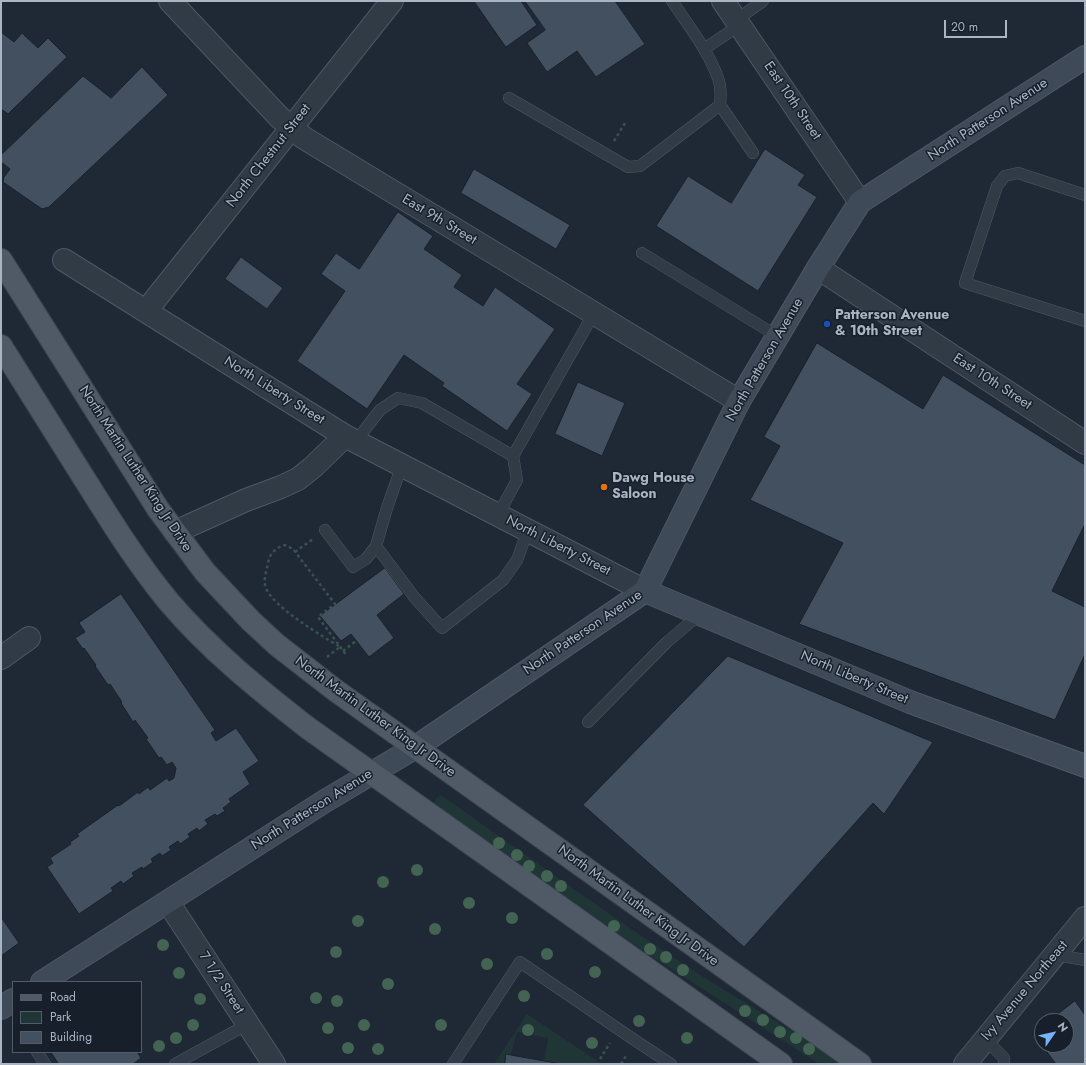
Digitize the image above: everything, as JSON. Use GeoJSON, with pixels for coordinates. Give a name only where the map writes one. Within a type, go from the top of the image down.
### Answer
{"type":"FeatureCollection","features":[{"type":"Feature","properties":{"kind":"main road","name":"North Patterson Avenue"},"geometry":{"type":"LineString","coordinates":[[44,981],[325,801],[416,747],[646,591],[739,401],[818,268],[860,202],[1085,57]]}},
{"type":"Feature","properties":{"kind":"main road","name":"North Martin Luther King Jr Drive"},"geometry":{"type":"LineString","coordinates":[[1,260],[158,509],[205,572],[227,597],[277,645],[335,690],[860,1064]]}},
{"type":"Feature","properties":{"kind":"main road"},"geometry":{"type":"LineString","coordinates":[[1,346],[120,535],[169,602],[194,629],[247,680],[308,728],[781,1064]]}},
{"type":"Feature","properties":{"kind":"main road","name":"North Liberty Street"},"geometry":{"type":"LineString","coordinates":[[646,591],[910,702],[1085,766]]}},
{"type":"Feature","properties":{"kind":"street","name":"East 9th Street"},"geometry":{"type":"LineString","coordinates":[[170,1],[279,117],[292,128],[320,147],[739,401]]}},
{"type":"Feature","properties":{"kind":"street","name":"North Chestnut Street"},"geometry":{"type":"LineString","coordinates":[[146,312],[392,1]]}},
{"type":"Feature","properties":{"kind":"street","name":"East 10th Street"},"geometry":{"type":"LineString","coordinates":[[723,1],[860,202]]}},
{"type":"Feature","properties":{"kind":"street","name":"North Liberty Street"},"geometry":{"type":"LineString","coordinates":[[64,260],[350,438],[646,591]]}},
{"type":"Feature","properties":{"kind":"street","name":"East 10th Street"},"geometry":{"type":"LineString","coordinates":[[818,268],[1085,443]]}},
{"type":"Feature","properties":{"kind":"street"},"geometry":{"type":"LineString","coordinates":[[175,532],[246,500],[298,479],[350,438]]}},
{"type":"Feature","properties":{"kind":"street"},"geometry":{"type":"LineString","coordinates":[[1,658],[29,638]]}},
{"type":"Feature","properties":{"kind":"street","name":"7 1/2 Street"},"geometry":{"type":"LineString","coordinates":[[168,902],[274,1064]]}},
{"type":"Feature","properties":{"kind":"street","name":"Ivy Avenue Northeast"},"geometry":{"type":"LineString","coordinates":[[965,1064],[1085,918]]}},
{"type":"Feature","properties":{"kind":"lane"},"geometry":{"type":"LineString","coordinates":[[672,1],[704,49],[719,78],[721,96],[720,105],[753,153]]}},
{"type":"Feature","properties":{"kind":"lane"},"geometry":{"type":"LineString","coordinates":[[704,49],[763,1]]}},
{"type":"Feature","properties":{"kind":"lane"},"geometry":{"type":"LineString","coordinates":[[509,98],[628,167],[640,166],[720,105]]}},
{"type":"Feature","properties":{"kind":"lane"},"geometry":{"type":"LineString","coordinates":[[1085,195],[1018,173],[1005,176],[997,186],[965,282],[1085,321]]}},
{"type":"Feature","properties":{"kind":"lane"},"geometry":{"type":"LineString","coordinates":[[642,254],[777,336]]}},
{"type":"Feature","properties":{"kind":"lane"},"geometry":{"type":"LineString","coordinates":[[498,515],[517,480],[514,456],[594,313]]}},
{"type":"Feature","properties":{"kind":"lane"},"geometry":{"type":"LineString","coordinates":[[350,438],[380,410],[398,398],[422,403],[514,456]]}},
{"type":"Feature","properties":{"kind":"lane"},"geometry":{"type":"LineString","coordinates":[[325,530],[353,567],[366,559],[376,546],[402,465]]}},
{"type":"Feature","properties":{"kind":"lane"},"geometry":{"type":"LineString","coordinates":[[376,546],[415,598],[442,628],[503,580],[517,560],[528,530]]}},
{"type":"Feature","properties":{"kind":"lane"},"geometry":{"type":"LineString","coordinates":[[588,722],[667,642],[700,614]]}},
{"type":"Feature","properties":{"kind":"lane"},"geometry":{"type":"LineString","coordinates":[[1056,955],[1085,960]]}},
{"type":"Feature","properties":{"kind":"lane"},"geometry":{"type":"LineString","coordinates":[[453,1064],[520,962],[672,1064]]}},
{"type":"Feature","properties":{"kind":"lane"},"geometry":{"type":"LineString","coordinates":[[175,1064],[248,1024]]}},
{"type":"Feature","properties":{"kind":"lane"},"geometry":{"type":"LineString","coordinates":[[985,1039],[1004,1058],[1004,1064]]}},
{"type":"Feature","properties":{"kind":"lane"},"geometry":{"type":"LineString","coordinates":[[38,1053],[45,1064]]}},
{"type":"Feature","properties":{"kind":"path"},"geometry":{"type":"LineString","coordinates":[[620,131],[625,123]]}},
{"type":"Feature","properties":{"kind":"path"},"geometry":{"type":"LineString","coordinates":[[295,552],[325,530]]}},
{"type":"Feature","properties":{"kind":"path"},"geometry":{"type":"LineString","coordinates":[[340,647],[302,623],[269,594],[264,581],[269,558],[271,554],[280,547],[285,545],[290,546],[335,604],[318,617],[347,656]]}},
{"type":"Feature","properties":{"kind":"path"},"geometry":{"type":"LineString","coordinates":[[343,651],[356,641]]}},
{"type":"Feature","properties":{"kind":"path"},"geometry":{"type":"LineString","coordinates":[[322,660],[340,647]]}},
{"type":"Feature","properties":{"kind":"green space"},"geometry":{"type":"Polygon","coordinates":[[[441,795],[654,945],[783,1025],[839,1064],[819,1064],[642,950],[435,804],[436,798],[441,795]]]}},
{"type":"Feature","properties":{"kind":"green space"},"geometry":{"type":"Polygon","coordinates":[[[527,1014],[602,1064],[561,1064],[544,1061],[548,1038],[517,1032],[511,1055],[506,1054],[505,1064],[494,1064],[527,1014]]]}},
{"type":"Feature","properties":{"kind":"building"},"geometry":{"type":"Polygon","coordinates":[[[474,1],[521,1],[537,25],[506,47],[474,1]]]}},
{"type":"Feature","properties":{"kind":"building"},"geometry":{"type":"Polygon","coordinates":[[[525,1],[615,1],[645,44],[596,77],[577,51],[547,72],[527,43],[545,30],[525,1]]]}},
{"type":"Feature","properties":{"kind":"building"},"geometry":{"type":"Polygon","coordinates":[[[1,32],[14,42],[22,33],[38,48],[48,38],[67,57],[8,114],[1,109],[1,32]]]}},
{"type":"Feature","properties":{"kind":"building"},"geometry":{"type":"Polygon","coordinates":[[[142,67],[168,95],[49,207],[42,209],[3,182],[4,177],[10,169],[1,162],[1,155],[83,76],[111,98],[142,67]]]}},
{"type":"Feature","properties":{"kind":"building"},"geometry":{"type":"Polygon","coordinates":[[[765,149],[805,175],[798,185],[817,197],[758,291],[656,226],[688,176],[731,203],[765,149]]]}},
{"type":"Feature","properties":{"kind":"building"},"geometry":{"type":"Polygon","coordinates":[[[474,169],[570,225],[556,249],[461,193],[474,169]]]}},
{"type":"Feature","properties":{"kind":"building"},"geometry":{"type":"Polygon","coordinates":[[[398,212],[433,236],[424,249],[462,275],[454,287],[483,306],[495,287],[555,329],[517,384],[532,394],[507,431],[442,386],[444,383],[404,355],[367,409],[297,361],[345,291],[321,274],[336,253],[359,269],[398,212]]]}},
{"type":"Feature","properties":{"kind":"building"},"geometry":{"type":"Polygon","coordinates":[[[241,257],[283,288],[267,309],[225,279],[241,257]]]}},
{"type":"Feature","properties":{"kind":"building"},"geometry":{"type":"Polygon","coordinates":[[[817,343],[923,409],[943,375],[1085,465],[1085,524],[1052,591],[1085,607],[1085,654],[1055,720],[799,624],[843,543],[750,500],[780,446],[764,437],[817,343]]]}},
{"type":"Feature","properties":{"kind":"building"},"geometry":{"type":"Polygon","coordinates":[[[578,382],[625,403],[602,456],[555,434],[578,382]]]}},
{"type":"Feature","properties":{"kind":"building"},"geometry":{"type":"Polygon","coordinates":[[[385,568],[404,594],[377,615],[394,638],[369,657],[351,634],[341,641],[320,616],[385,568]]]}},
{"type":"Feature","properties":{"kind":"building"},"geometry":{"type":"Polygon","coordinates":[[[121,594],[215,730],[211,733],[216,741],[236,728],[259,761],[243,772],[250,784],[229,799],[231,802],[223,808],[225,811],[217,816],[215,814],[205,820],[208,824],[199,831],[197,828],[188,834],[190,837],[180,844],[178,841],[169,847],[171,850],[162,856],[160,853],[151,859],[153,862],[143,869],[142,867],[132,873],[134,876],[123,884],[121,881],[111,888],[113,891],[79,914],[47,867],[53,863],[50,858],[71,844],[70,842],[79,836],[77,834],[138,792],[139,794],[148,787],[150,790],[167,778],[169,781],[174,778],[176,768],[172,762],[167,765],[161,757],[159,758],[146,739],[148,738],[135,720],[133,722],[110,684],[108,685],[95,666],[96,665],[75,638],[85,632],[79,623],[121,594]]]}},
{"type":"Feature","properties":{"kind":"building"},"geometry":{"type":"Polygon","coordinates":[[[728,656],[933,742],[884,814],[873,803],[744,947],[583,805],[728,656]]]}},
{"type":"Feature","properties":{"kind":"building"},"geometry":{"type":"Polygon","coordinates":[[[1,917],[19,943],[1,956],[1,917]]]}},
{"type":"Feature","properties":{"kind":"building"},"geometry":{"type":"Polygon","coordinates":[[[1075,1001],[1085,1015],[1085,1064],[1056,1064],[1048,1053],[1074,1053],[1074,1013],[1059,1013],[1075,1001]]]}},
{"type":"Feature","properties":{"kind":"building"},"geometry":{"type":"Polygon","coordinates":[[[52,1053],[138,1053],[141,1058],[133,1064],[59,1064],[52,1053]]]}},
{"type":"Feature","properties":{"kind":"building"},"geometry":{"type":"Polygon","coordinates":[[[506,1054],[511,1055],[561,1064],[505,1064],[506,1054]]]}},
{"type":"Feature","properties":{"kind":"place","name":"Patterson Avenue & 10th Street"},"geometry":{"type":"Point","coordinates":[827,324]}},
{"type":"Feature","properties":{"kind":"place","name":"Dawg House Saloon"},"geometry":{"type":"Point","coordinates":[604,487]}}]}
